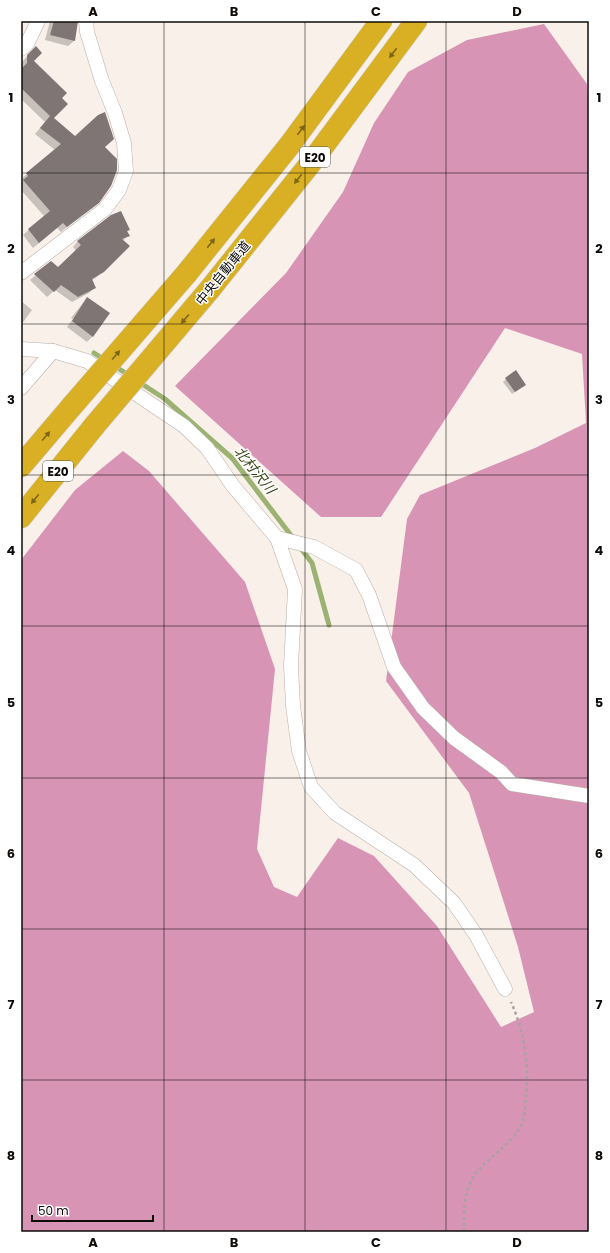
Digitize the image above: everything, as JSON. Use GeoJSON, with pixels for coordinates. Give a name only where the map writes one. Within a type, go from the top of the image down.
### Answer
{"type":"FeatureCollection","features":[{"type":"Feature","properties":{"kind":"highway","name":"E20"},"geometry":{"type":"LineString","coordinates":[[21,466],[186,273],[289,146],[381,21]]}},
{"type":"Feature","properties":{"kind":"highway","name":"中央自動車道"},"geometry":{"type":"LineString","coordinates":[[21,517],[95,425],[210,289],[310,164],[416,21]]}},
{"type":"Feature","properties":{"kind":"street"},"geometry":{"type":"LineString","coordinates":[[21,50],[27,44],[38,21]]}},
{"type":"Feature","properties":{"kind":"street"},"geometry":{"type":"LineString","coordinates":[[21,273],[105,209],[119,190],[126,171],[124,143],[115,113],[102,81],[87,32],[86,21]]}},
{"type":"Feature","properties":{"kind":"street"},"geometry":{"type":"LineString","coordinates":[[21,349],[53,351],[87,362],[184,426],[207,448],[234,486],[277,538],[295,589],[291,666],[293,706],[299,751],[311,787],[335,813],[414,865],[454,903],[476,935],[505,989]]}},
{"type":"Feature","properties":{"kind":"street"},"geometry":{"type":"LineString","coordinates":[[21,388],[53,351]]}},
{"type":"Feature","properties":{"kind":"street"},"geometry":{"type":"LineString","coordinates":[[277,538],[314,547],[356,570],[369,595],[394,667],[423,708],[454,738],[501,772],[512,784],[589,796]]}},
{"type":"Feature","properties":{"kind":"path"},"geometry":{"type":"LineString","coordinates":[[464,1232],[464,1206],[476,1174],[503,1149],[522,1124],[528,1086],[525,1045],[520,1023],[505,989]]}},
{"type":"Feature","properties":{"kind":"shaded area"},"geometry":{"type":"Polygon","coordinates":[[[544,24],[587,84],[589,115],[589,1232],[21,1232],[21,560],[75,490],[123,451],[149,471],[245,582],[275,669],[257,849],[274,887],[297,897],[338,838],[374,856],[437,926],[501,1027],[534,1012],[518,947],[469,793],[386,681],[407,519],[420,495],[535,448],[586,423],[582,354],[505,328],[381,517],[321,517],[175,386],[286,273],[343,192],[374,123],[408,72],[467,40],[544,24]]]}},
{"type":"Feature","properties":{"kind":"building"},"geometry":{"type":"Polygon","coordinates":[[[54,21],[78,21],[75,41],[50,35],[54,21]]]}},
{"type":"Feature","properties":{"kind":"building"},"geometry":{"type":"Polygon","coordinates":[[[36,46],[42,53],[34,61],[67,93],[62,98],[68,104],[54,118],[75,136],[98,115],[105,112],[114,139],[105,147],[117,159],[117,170],[111,186],[99,203],[67,227],[63,223],[39,243],[28,229],[50,211],[23,180],[28,176],[26,173],[61,144],[40,128],[50,116],[21,88],[21,69],[27,63],[27,55],[36,46]]]}},
{"type":"Feature","properties":{"kind":"building"},"geometry":{"type":"Polygon","coordinates":[[[121,211],[130,230],[127,231],[130,236],[122,239],[130,246],[104,272],[92,279],[96,288],[78,297],[61,285],[54,292],[34,274],[51,261],[58,267],[81,245],[77,241],[111,215],[121,211]]]}},
{"type":"Feature","properties":{"kind":"building"},"geometry":{"type":"Polygon","coordinates":[[[87,297],[110,313],[93,337],[72,321],[87,297]]]}},
{"type":"Feature","properties":{"kind":"building"},"geometry":{"type":"Polygon","coordinates":[[[516,370],[526,385],[515,392],[505,378],[516,370]]]}},
{"type":"Feature","properties":{"kind":"waterway","name":"北村沢川"},"geometry":{"type":"LineString","coordinates":[[94,353],[105,360]]}},
{"type":"Feature","properties":{"kind":"waterway","name":"北村沢川"},"geometry":{"type":"LineString","coordinates":[[113,365],[130,376]]}},
{"type":"Feature","properties":{"kind":"waterway","name":"北村沢川"},"geometry":{"type":"LineString","coordinates":[[139,382],[165,399],[232,458],[293,538]]}},
{"type":"Feature","properties":{"kind":"waterway","name":"北村沢川"},"geometry":{"type":"LineString","coordinates":[[299,546],[312,563],[329,625]]}}]}
